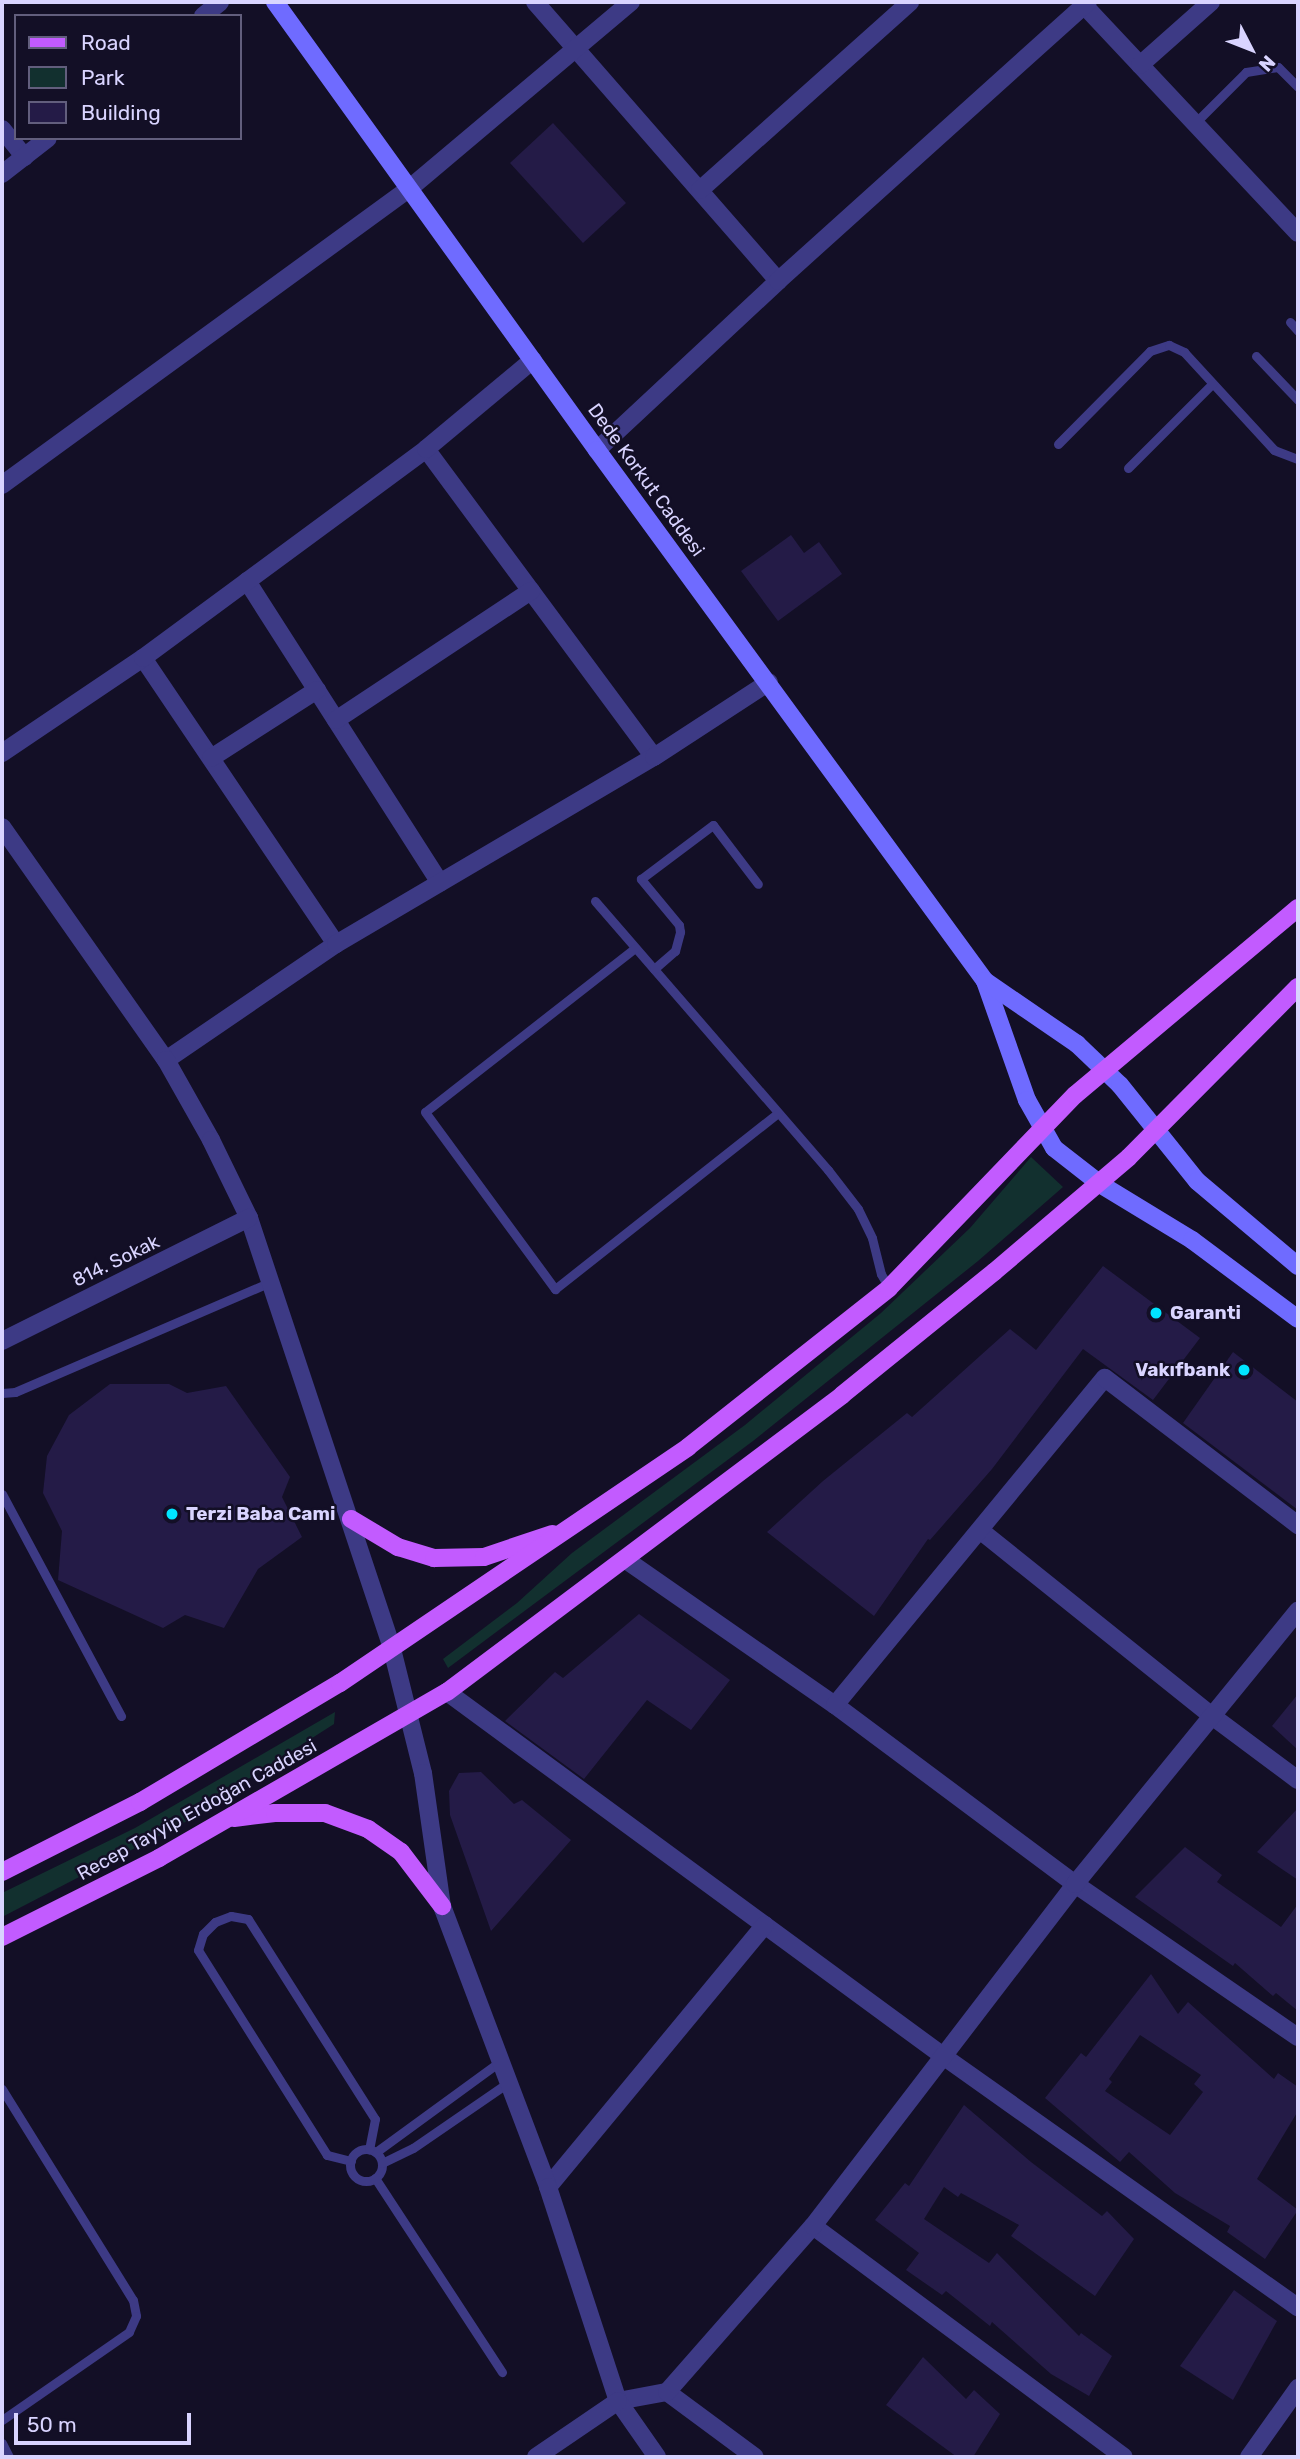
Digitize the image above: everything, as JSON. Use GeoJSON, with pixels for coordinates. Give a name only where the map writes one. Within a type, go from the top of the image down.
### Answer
{"type":"FeatureCollection","features":[{"type":"Feature","properties":{"kind":"main road","name":"Dede Korkut Caddesi"},"geometry":{"type":"LineString","coordinates":[[275,2],[597,450],[985,981],[1022,1087],[1041,1128],[1054,1148],[1100,1184],[1192,1240],[1298,1319]]}},
{"type":"Feature","properties":{"kind":"main road","name":"Recep Tayyip Erdoğan Caddesi"},"geometry":{"type":"LineString","coordinates":[[2,1872],[140,1802],[392,1649],[688,1447],[889,1287],[1041,1128],[1103,1069],[1298,908]]}},
{"type":"Feature","properties":{"kind":"main road","name":"Dede Korkut Caddesi"},"geometry":{"type":"LineString","coordinates":[[985,981],[1077,1044],[1103,1069],[1197,1181],[1298,1266]]}},
{"type":"Feature","properties":{"kind":"main road","name":"Recep Tayyip Erdoğan Caddesi"},"geometry":{"type":"LineString","coordinates":[[2,1937],[103,1887],[410,1716],[447,1692],[842,1395],[1100,1184],[1298,986]]}},
{"type":"Feature","properties":{"kind":"main road"},"geometry":{"type":"LineString","coordinates":[[351,1520],[398,1548],[434,1558],[456,1559],[484,1557],[575,1526]]}},
{"type":"Feature","properties":{"kind":"main road"},"geometry":{"type":"LineString","coordinates":[[224,1819],[275,1813],[325,1813],[368,1829],[401,1852],[442,1906]]}},
{"type":"Feature","properties":{"kind":"street"},"geometry":{"type":"LineString","coordinates":[[205,14],[220,2]]}},
{"type":"Feature","properties":{"kind":"street"},"geometry":{"type":"LineString","coordinates":[[535,2],[778,281]]}},
{"type":"Feature","properties":{"kind":"street"},"geometry":{"type":"LineString","coordinates":[[2,485],[410,188],[631,2]]}},
{"type":"Feature","properties":{"kind":"street"},"geometry":{"type":"LineString","coordinates":[[699,190],[910,2]]}},
{"type":"Feature","properties":{"kind":"street"},"geometry":{"type":"LineString","coordinates":[[1140,65],[1211,2]]}},
{"type":"Feature","properties":{"kind":"street"},"geometry":{"type":"LineString","coordinates":[[597,450],[778,281],[1084,3],[1298,233]]}},
{"type":"Feature","properties":{"kind":"street"},"geometry":{"type":"LineString","coordinates":[[2,129],[25,157]]}},
{"type":"Feature","properties":{"kind":"street"},"geometry":{"type":"LineString","coordinates":[[2,174],[46,140]]}},
{"type":"Feature","properties":{"kind":"street"},"geometry":{"type":"LineString","coordinates":[[2,753],[144,658],[426,449],[533,360]]}},
{"type":"Feature","properties":{"kind":"street"},"geometry":{"type":"LineString","coordinates":[[426,449],[654,757]]}},
{"type":"Feature","properties":{"kind":"street"},"geometry":{"type":"LineString","coordinates":[[247,581],[440,883]]}},
{"type":"Feature","properties":{"kind":"street"},"geometry":{"type":"LineString","coordinates":[[336,720],[531,591]]}},
{"type":"Feature","properties":{"kind":"street"},"geometry":{"type":"LineString","coordinates":[[144,658],[336,944]]}},
{"type":"Feature","properties":{"kind":"street"},"geometry":{"type":"LineString","coordinates":[[166,1060],[336,944],[654,757],[769,682]]}},
{"type":"Feature","properties":{"kind":"street"},"geometry":{"type":"LineString","coordinates":[[211,758],[317,690]]}},
{"type":"Feature","properties":{"kind":"street"},"geometry":{"type":"LineString","coordinates":[[2,827],[166,1060],[211,1140],[249,1218],[392,1649],[423,1773],[442,1906],[548,2187],[618,2401],[657,2457]]}},
{"type":"Feature","properties":{"kind":"street","name":"814. Sokak"},"geometry":{"type":"LineString","coordinates":[[2,1341],[249,1218]]}},
{"type":"Feature","properties":{"kind":"street"},"geometry":{"type":"LineString","coordinates":[[835,1705],[1105,1378],[1298,1525]]}},
{"type":"Feature","properties":{"kind":"street"},"geometry":{"type":"LineString","coordinates":[[981,1531],[1212,1716],[1298,1780]]}},
{"type":"Feature","properties":{"kind":"street"},"geometry":{"type":"LineString","coordinates":[[626,1560],[835,1705],[1075,1884],[1298,2037]]}},
{"type":"Feature","properties":{"kind":"street"},"geometry":{"type":"LineString","coordinates":[[536,2457],[618,2401],[667,2392],[814,2226],[1075,1884],[1298,1611]]}},
{"type":"Feature","properties":{"kind":"street"},"geometry":{"type":"LineString","coordinates":[[447,1692],[943,2056],[1298,2307]]}},
{"type":"Feature","properties":{"kind":"street"},"geometry":{"type":"LineString","coordinates":[[548,2187],[765,1925]]}},
{"type":"Feature","properties":{"kind":"street"},"geometry":{"type":"LineString","coordinates":[[814,2226],[1124,2457]]}},
{"type":"Feature","properties":{"kind":"street"},"geometry":{"type":"LineString","coordinates":[[1249,2457],[1298,2388]]}},
{"type":"Feature","properties":{"kind":"street"},"geometry":{"type":"LineString","coordinates":[[667,2392],[755,2457]]}},
{"type":"Feature","properties":{"kind":"lane"},"geometry":{"type":"LineString","coordinates":[[1195,123],[1246,72],[1278,66],[1298,87]]}},
{"type":"Feature","properties":{"kind":"lane"},"geometry":{"type":"LineString","coordinates":[[1290,321],[1298,331]]}},
{"type":"Feature","properties":{"kind":"lane"},"geometry":{"type":"LineString","coordinates":[[1058,444],[1150,351],[1169,345],[1184,352],[1275,450],[1298,459]]}},
{"type":"Feature","properties":{"kind":"lane"},"geometry":{"type":"LineString","coordinates":[[1256,356],[1298,400]]}},
{"type":"Feature","properties":{"kind":"lane"},"geometry":{"type":"LineString","coordinates":[[1128,468],[1212,384]]}},
{"type":"Feature","properties":{"kind":"lane"},"geometry":{"type":"LineString","coordinates":[[654,969],[675,951],[680,932],[678,925],[641,879],[713,825],[758,884]]}},
{"type":"Feature","properties":{"kind":"lane"},"geometry":{"type":"LineString","coordinates":[[595,901],[858,1209],[872,1238],[881,1274],[889,1287]]}},
{"type":"Feature","properties":{"kind":"lane"},"geometry":{"type":"LineString","coordinates":[[635,948],[425,1112],[555,1289],[778,1113]]}},
{"type":"Feature","properties":{"kind":"lane"},"geometry":{"type":"LineString","coordinates":[[2,1393],[15,1392],[272,1282]]}},
{"type":"Feature","properties":{"kind":"lane"},"geometry":{"type":"LineString","coordinates":[[2,1494],[121,1716]]}},
{"type":"Feature","properties":{"kind":"lane"},"geometry":{"type":"LineString","coordinates":[[351,2161],[327,2155],[198,1950],[203,1934],[215,1922],[231,1916],[248,1919],[375,2119],[372,2150],[382,2163]]}},
{"type":"Feature","properties":{"kind":"lane"},"geometry":{"type":"LineString","coordinates":[[351,2161],[361,2150],[372,2150],[501,2061]]}},
{"type":"Feature","properties":{"kind":"lane"},"geometry":{"type":"LineString","coordinates":[[375,2178],[382,2163],[413,2148],[509,2082]]}},
{"type":"Feature","properties":{"kind":"lane"},"geometry":{"type":"LineString","coordinates":[[2,2089],[133,2300],[136,2316],[129,2332],[2,2420]]}},
{"type":"Feature","properties":{"kind":"lane"},"geometry":{"type":"LineString","coordinates":[[351,2161],[354,2175],[360,2180],[375,2178]]}},
{"type":"Feature","properties":{"kind":"lane"},"geometry":{"type":"LineString","coordinates":[[375,2178],[502,2372]]}},
{"type":"Feature","properties":{"kind":"lane"},"geometry":{"type":"LineString","coordinates":[[2,2443],[9,2457]]}},
{"type":"Feature","properties":{"kind":"green space"},"geometry":{"type":"Polygon","coordinates":[[[1031,1157],[1063,1187],[978,1261],[753,1441],[448,1668],[443,1659],[517,1603],[572,1553],[745,1425],[881,1313],[970,1228],[1031,1157]]]}},
{"type":"Feature","properties":{"kind":"green space"},"geometry":{"type":"Polygon","coordinates":[[[335,1712],[334,1724],[242,1783],[218,1805],[2,1917],[2,1893],[135,1828],[335,1712]]]}},
{"type":"Feature","properties":{"kind":"building"},"geometry":{"type":"Polygon","coordinates":[[[553,123],[626,203],[583,243],[510,163],[553,123]]]}},
{"type":"Feature","properties":{"kind":"building"},"geometry":{"type":"Polygon","coordinates":[[[791,535],[804,553],[819,542],[842,574],[778,621],[741,571],[791,535]]]}},
{"type":"Feature","properties":{"kind":"building"},"geometry":{"type":"Polygon","coordinates":[[[1103,1266],[1200,1338],[1153,1400],[1083,1349],[992,1469],[930,1540],[928,1539],[874,1616],[767,1532],[823,1481],[907,1413],[912,1417],[1010,1329],[1036,1350],[1103,1266]]]}},
{"type":"Feature","properties":{"kind":"building"},"geometry":{"type":"Polygon","coordinates":[[[1233,1352],[1298,1402],[1298,1510],[1183,1423],[1233,1352]]]}},
{"type":"Feature","properties":{"kind":"building","name":"Terzi Baba Cami"},"geometry":{"type":"Polygon","coordinates":[[[110,1384],[169,1384],[187,1393],[226,1386],[290,1477],[282,1497],[302,1537],[258,1569],[224,1628],[185,1615],[163,1628],[58,1580],[62,1531],[43,1493],[47,1456],[69,1415],[110,1384]]]}},
{"type":"Feature","properties":{"kind":"building"},"geometry":{"type":"Polygon","coordinates":[[[639,1614],[730,1680],[691,1730],[647,1700],[584,1779],[505,1721],[555,1672],[563,1678],[639,1614]]]}},
{"type":"Feature","properties":{"kind":"building"},"geometry":{"type":"Polygon","coordinates":[[[1298,1694],[1298,1750],[1272,1726],[1298,1694]]]}},
{"type":"Feature","properties":{"kind":"building"},"geometry":{"type":"Polygon","coordinates":[[[481,1772],[514,1804],[522,1800],[571,1840],[491,1931],[450,1815],[449,1791],[459,1773],[481,1772]]]}},
{"type":"Feature","properties":{"kind":"building"},"geometry":{"type":"Polygon","coordinates":[[[1298,1808],[1298,1880],[1257,1852],[1298,1808]]]}},
{"type":"Feature","properties":{"kind":"building"},"geometry":{"type":"Polygon","coordinates":[[[1185,1847],[1222,1875],[1217,1882],[1281,1927],[1298,1904],[1298,2011],[1276,1993],[1273,1996],[1235,1963],[1233,1966],[1135,1897],[1185,1847]]]}},
{"type":"Feature","properties":{"kind":"building"},"geometry":{"type":"Polygon","coordinates":[[[1151,1974],[1178,2014],[1188,2002],[1274,2079],[1278,2073],[1298,2087],[1298,2111],[1257,2179],[1298,2210],[1265,2259],[1227,2232],[1230,2226],[1175,2193],[1129,2152],[1120,2162],[1045,2098],[1081,2053],[1086,2057],[1151,1974]],[[1140,2035],[1109,2079],[1112,2082],[1105,2091],[1170,2135],[1203,2092],[1194,2084],[1201,2075],[1140,2035]]]}},
{"type":"Feature","properties":{"kind":"building"},"geometry":{"type":"Polygon","coordinates":[[[964,2105],[1031,2162],[1102,2216],[1107,2211],[1134,2239],[1095,2296],[1011,2236],[1019,2225],[961,2193],[958,2197],[944,2187],[924,2219],[989,2263],[997,2253],[1079,2336],[1081,2333],[1112,2356],[1089,2396],[1051,2374],[992,2322],[990,2326],[946,2291],[942,2295],[906,2270],[919,2253],[875,2220],[905,2183],[909,2186],[964,2105]]]}},
{"type":"Feature","properties":{"kind":"building"},"geometry":{"type":"Polygon","coordinates":[[[1234,2290],[1277,2321],[1233,2400],[1180,2366],[1234,2290]]]}},
{"type":"Feature","properties":{"kind":"building"},"geometry":{"type":"Polygon","coordinates":[[[923,2357],[966,2399],[974,2390],[1000,2414],[973,2457],[957,2457],[886,2405],[923,2357]]]}},
{"type":"Feature","properties":{"kind":"place","name":"Garanti"},"geometry":{"type":"Point","coordinates":[1156,1313]}},
{"type":"Feature","properties":{"kind":"place","name":"Vakıfbank"},"geometry":{"type":"Point","coordinates":[1244,1370]}},
{"type":"Feature","properties":{"kind":"place","name":"Terzi Baba Cami"},"geometry":{"type":"Point","coordinates":[172,1514]}}]}
